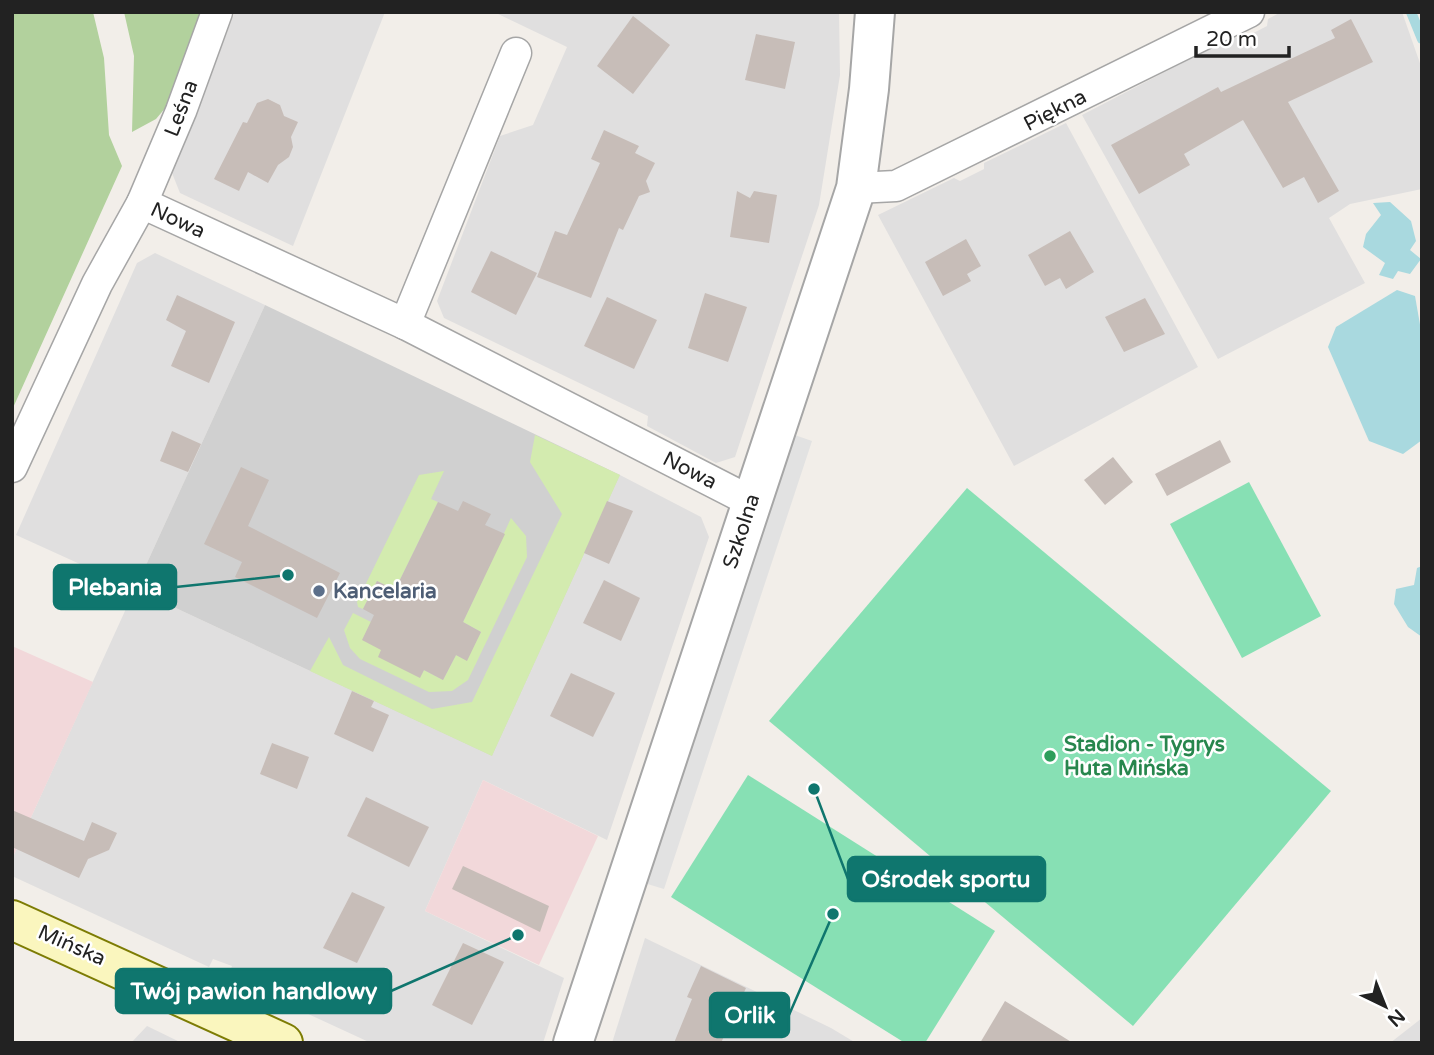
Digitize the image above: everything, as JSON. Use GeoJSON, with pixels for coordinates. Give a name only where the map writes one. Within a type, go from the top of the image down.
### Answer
{"type":"FeatureCollection","features":[{"type":"Feature","properties":{"kind":"main road","name":"Mińska"},"geometry":{"type":"LineString","coordinates":[[12,920],[283,1043]]}},
{"type":"Feature","properties":{"kind":"street","name":"Leśna"},"geometry":{"type":"LineString","coordinates":[[142,203],[181,111],[217,12]]}},
{"type":"Feature","properties":{"kind":"street","name":"Szkolna"},"geometry":{"type":"LineString","coordinates":[[573,1043],[750,501],[856,188],[869,89],[875,12]]}},
{"type":"Feature","properties":{"kind":"street","name":"Piękna"},"geometry":{"type":"LineString","coordinates":[[856,188],[896,186],[1249,12]]}},
{"type":"Feature","properties":{"kind":"street"},"geometry":{"type":"LineString","coordinates":[[405,324],[516,53]]}},
{"type":"Feature","properties":{"kind":"street","name":"Nowa"},"geometry":{"type":"LineString","coordinates":[[12,467],[97,284],[142,203],[405,324],[750,501]]}},
{"type":"Feature","properties":{"kind":"shaded area"},"geometry":{"type":"Polygon","coordinates":[[[235,12],[385,12],[293,246],[180,193],[172,173],[235,12]]]}},
{"type":"Feature","properties":{"kind":"shaded area"},"geometry":{"type":"Polygon","coordinates":[[[494,12],[839,12],[840,75],[819,205],[735,457],[716,463],[647,426],[648,416],[444,318],[437,301],[500,136],[533,125],[567,47],[494,12]]]}},
{"type":"Feature","properties":{"kind":"shaded area"},"geometry":{"type":"Polygon","coordinates":[[[1281,12],[1402,12],[1422,69],[1422,189],[1350,204],[1329,218],[1365,283],[1218,359],[1082,115],[1234,36],[1240,40],[1267,26],[1268,19],[1281,12]]]}},
{"type":"Feature","properties":{"kind":"shaded area"},"geometry":{"type":"Polygon","coordinates":[[[1066,123],[1198,367],[1014,466],[878,215],[954,178],[960,181],[984,169],[984,163],[1066,123]]]}},
{"type":"Feature","properties":{"kind":"shaded area"},"geometry":{"type":"Polygon","coordinates":[[[155,253],[265,305],[135,589],[16,535],[137,263],[155,253]]]}},
{"type":"Feature","properties":{"kind":"shaded area"},"geometry":{"type":"Polygon","coordinates":[[[265,305],[620,475],[492,756],[135,589],[265,305]]]}},
{"type":"Feature","properties":{"kind":"shaded area"},"geometry":{"type":"Polygon","coordinates":[[[789,433],[812,441],[664,889],[641,882],[789,433]]]}},
{"type":"Feature","properties":{"kind":"shaded area"},"geometry":{"type":"Polygon","coordinates":[[[620,475],[701,517],[709,537],[607,840],[483,780],[425,911],[564,978],[543,1043],[371,1043],[228,977],[232,966],[213,959],[209,967],[12,876],[12,859],[135,589],[492,756],[620,475]]]}},
{"type":"Feature","properties":{"kind":"shaded area"},"geometry":{"type":"Polygon","coordinates":[[[12,646],[93,682],[12,859],[12,646]]]}},
{"type":"Feature","properties":{"kind":"shaded area"},"geometry":{"type":"Polygon","coordinates":[[[483,780],[598,836],[539,965],[425,911],[483,780]]]}},
{"type":"Feature","properties":{"kind":"shaded area"},"geometry":{"type":"Polygon","coordinates":[[[645,938],[831,1028],[856,1043],[612,1043],[645,938]]]}},
{"type":"Feature","properties":{"kind":"shaded area"},"geometry":{"type":"Polygon","coordinates":[[[1422,1018],[1422,1043],[1390,1043],[1422,1018]]]}},
{"type":"Feature","properties":{"kind":"shaded area"},"geometry":{"type":"Polygon","coordinates":[[[147,1026],[182,1043],[131,1043],[147,1026]]]}},
{"type":"Feature","properties":{"kind":"green space"},"geometry":{"type":"Polygon","coordinates":[[[12,12],[93,12],[104,58],[109,135],[122,166],[12,410],[12,12]]]}},
{"type":"Feature","properties":{"kind":"green space"},"geometry":{"type":"Polygon","coordinates":[[[124,12],[201,12],[172,100],[156,119],[132,132],[134,56],[124,12]]]}},
{"type":"Feature","properties":{"kind":"green space"},"geometry":{"type":"Polygon","coordinates":[[[535,435],[620,475],[492,756],[310,671],[329,637],[343,665],[432,709],[472,702],[562,514],[530,462],[535,435]]]}},
{"type":"Feature","properties":{"kind":"green space"},"geometry":{"type":"Polygon","coordinates":[[[444,471],[431,499],[438,502],[395,590],[377,581],[363,609],[358,607],[357,602],[419,475],[444,471]]]}},
{"type":"Feature","properties":{"kind":"green space"},"geometry":{"type":"Polygon","coordinates":[[[1249,482],[1321,616],[1242,658],[1170,524],[1249,482]]]}},
{"type":"Feature","properties":{"kind":"green space","name":"Stadion - Tygrys Huta Mińska"},"geometry":{"type":"Polygon","coordinates":[[[967,488],[1331,791],[1133,1026],[769,721],[967,488]]]}},
{"type":"Feature","properties":{"kind":"green space"},"geometry":{"type":"Polygon","coordinates":[[[511,518],[526,536],[527,557],[468,680],[452,691],[429,692],[360,659],[350,648],[344,630],[353,613],[371,622],[381,650],[420,677],[424,670],[443,680],[456,655],[466,660],[481,632],[463,622],[511,518]]]}},
{"type":"Feature","properties":{"kind":"green space"},"geometry":{"type":"Polygon","coordinates":[[[748,775],[995,931],[925,1043],[905,1043],[671,897],[748,775]]]}},
{"type":"Feature","properties":{"kind":"water"},"geometry":{"type":"Polygon","coordinates":[[[1390,202],[1411,221],[1416,241],[1410,250],[1421,259],[1410,274],[1398,271],[1393,279],[1379,275],[1385,263],[1363,247],[1366,234],[1381,215],[1373,203],[1390,202]]]}},
{"type":"Feature","properties":{"kind":"water"},"geometry":{"type":"Polygon","coordinates":[[[1397,290],[1415,296],[1422,336],[1422,440],[1403,454],[1369,441],[1328,347],[1336,327],[1397,290]]]}},
{"type":"Feature","properties":{"kind":"water"},"geometry":{"type":"Polygon","coordinates":[[[1422,566],[1422,637],[1408,627],[1394,604],[1396,589],[1414,585],[1417,568],[1422,566]]]}},
{"type":"Feature","properties":{"kind":"building"},"geometry":{"type":"Polygon","coordinates":[[[633,16],[670,45],[633,94],[597,66],[633,16]]]}},
{"type":"Feature","properties":{"kind":"building"},"geometry":{"type":"Polygon","coordinates":[[[1351,19],[1373,62],[1288,102],[1339,191],[1318,203],[1304,177],[1283,188],[1243,120],[1184,154],[1190,165],[1139,194],[1111,145],[1218,87],[1221,92],[1335,38],[1331,30],[1351,19]]]}},
{"type":"Feature","properties":{"kind":"building"},"geometry":{"type":"Polygon","coordinates":[[[756,34],[795,42],[785,89],[745,80],[756,34]]]}},
{"type":"Feature","properties":{"kind":"building"},"geometry":{"type":"Polygon","coordinates":[[[268,99],[280,105],[284,116],[298,122],[291,137],[293,147],[289,157],[278,165],[268,183],[248,172],[239,191],[214,179],[243,122],[247,123],[257,103],[268,99]]]}},
{"type":"Feature","properties":{"kind":"building"},"geometry":{"type":"Polygon","coordinates":[[[604,130],[639,146],[635,153],[655,163],[646,181],[650,192],[639,196],[623,230],[619,228],[591,298],[537,277],[555,231],[567,235],[600,163],[591,159],[604,130]]]}},
{"type":"Feature","properties":{"kind":"building"},"geometry":{"type":"Polygon","coordinates":[[[737,191],[750,198],[754,191],[777,195],[769,243],[730,237],[737,191]]]}},
{"type":"Feature","properties":{"kind":"building"},"geometry":{"type":"Polygon","coordinates":[[[1070,231],[1094,272],[1066,289],[1060,278],[1045,286],[1028,255],[1070,231]]]}},
{"type":"Feature","properties":{"kind":"building"},"geometry":{"type":"Polygon","coordinates":[[[966,239],[981,266],[967,274],[971,281],[943,296],[925,262],[966,239]]]}},
{"type":"Feature","properties":{"kind":"building"},"geometry":{"type":"Polygon","coordinates":[[[491,251],[537,273],[516,315],[471,292],[491,251]]]}},
{"type":"Feature","properties":{"kind":"building"},"geometry":{"type":"Polygon","coordinates":[[[705,293],[747,307],[728,362],[688,348],[705,293]]]}},
{"type":"Feature","properties":{"kind":"building"},"geometry":{"type":"Polygon","coordinates":[[[177,295],[235,322],[209,383],[171,366],[186,331],[166,320],[177,295]]]}},
{"type":"Feature","properties":{"kind":"building"},"geometry":{"type":"Polygon","coordinates":[[[607,297],[657,320],[634,369],[584,346],[607,297]]]}},
{"type":"Feature","properties":{"kind":"building"},"geometry":{"type":"Polygon","coordinates":[[[1145,298],[1165,334],[1124,352],[1105,317],[1145,298]]]}},
{"type":"Feature","properties":{"kind":"building"},"geometry":{"type":"Polygon","coordinates":[[[172,431],[201,444],[188,472],[160,461],[172,431]]]}},
{"type":"Feature","properties":{"kind":"building"},"geometry":{"type":"Polygon","coordinates":[[[1220,440],[1231,462],[1167,496],[1155,474],[1220,440]]]}},
{"type":"Feature","properties":{"kind":"building"},"geometry":{"type":"Polygon","coordinates":[[[1113,457],[1133,482],[1105,505],[1084,480],[1113,457]]]}},
{"type":"Feature","properties":{"kind":"building"},"geometry":{"type":"Polygon","coordinates":[[[241,467],[269,480],[248,526],[340,573],[317,618],[235,577],[242,562],[204,544],[241,467]]]}},
{"type":"Feature","properties":{"kind":"building"},"geometry":{"type":"Polygon","coordinates":[[[463,501],[491,514],[485,525],[505,534],[463,622],[481,632],[467,661],[456,655],[443,680],[424,670],[420,678],[378,657],[381,650],[362,640],[374,615],[363,609],[377,581],[395,590],[438,502],[458,511],[463,501]]]}},
{"type":"Feature","properties":{"kind":"building"},"geometry":{"type":"Polygon","coordinates":[[[607,501],[633,511],[609,564],[584,553],[607,501]]]}},
{"type":"Feature","properties":{"kind":"building"},"geometry":{"type":"Polygon","coordinates":[[[604,580],[640,598],[621,641],[583,623],[604,580]]]}},
{"type":"Feature","properties":{"kind":"building"},"geometry":{"type":"Polygon","coordinates":[[[571,673],[615,693],[593,737],[550,716],[571,673]]]}},
{"type":"Feature","properties":{"kind":"building"},"geometry":{"type":"Polygon","coordinates":[[[352,691],[374,701],[371,707],[389,715],[373,752],[334,734],[352,691]]]}},
{"type":"Feature","properties":{"kind":"building"},"geometry":{"type":"Polygon","coordinates":[[[272,743],[309,757],[297,789],[260,774],[272,743]]]}},
{"type":"Feature","properties":{"kind":"building"},"geometry":{"type":"Polygon","coordinates":[[[366,797],[429,827],[409,867],[347,836],[366,797]]]}},
{"type":"Feature","properties":{"kind":"building"},"geometry":{"type":"Polygon","coordinates":[[[12,810],[84,841],[92,822],[117,833],[109,850],[88,859],[79,878],[12,847],[12,810]]]}},
{"type":"Feature","properties":{"kind":"building"},"geometry":{"type":"Polygon","coordinates":[[[463,866],[549,906],[540,932],[452,889],[463,866]]]}},
{"type":"Feature","properties":{"kind":"building"},"geometry":{"type":"Polygon","coordinates":[[[352,892],[385,907],[357,963],[323,948],[352,892]]]}},
{"type":"Feature","properties":{"kind":"building"},"geometry":{"type":"Polygon","coordinates":[[[463,943],[504,962],[472,1025],[432,1005],[463,943]]]}},
{"type":"Feature","properties":{"kind":"building"},"geometry":{"type":"Polygon","coordinates":[[[701,966],[746,988],[721,1043],[674,1043],[692,999],[687,997],[701,966]]]}},
{"type":"Feature","properties":{"kind":"building"},"geometry":{"type":"Polygon","coordinates":[[[1005,1001],[1073,1043],[980,1043],[1005,1001]]]}},
{"type":"Feature","properties":{"kind":"waterway"},"geometry":{"type":"LineString","coordinates":[[1411,12],[1422,39]]}},
{"type":"Feature","properties":{"kind":"place","name":"Plebania"},"geometry":{"type":"Point","coordinates":[288,575]}},
{"type":"Feature","properties":{"kind":"place","name":"Kancelaria"},"geometry":{"type":"Point","coordinates":[319,591]}},
{"type":"Feature","properties":{"kind":"place","name":"Stadion - Tygrys Huta Mińska"},"geometry":{"type":"Point","coordinates":[1050,756]}},
{"type":"Feature","properties":{"kind":"place","name":"Ośrodek sportu"},"geometry":{"type":"Point","coordinates":[814,789]}},
{"type":"Feature","properties":{"kind":"place","name":"Orlik"},"geometry":{"type":"Point","coordinates":[833,914]}},
{"type":"Feature","properties":{"kind":"place","name":"Twój pawion handlowy"},"geometry":{"type":"Point","coordinates":[518,935]}}]}
